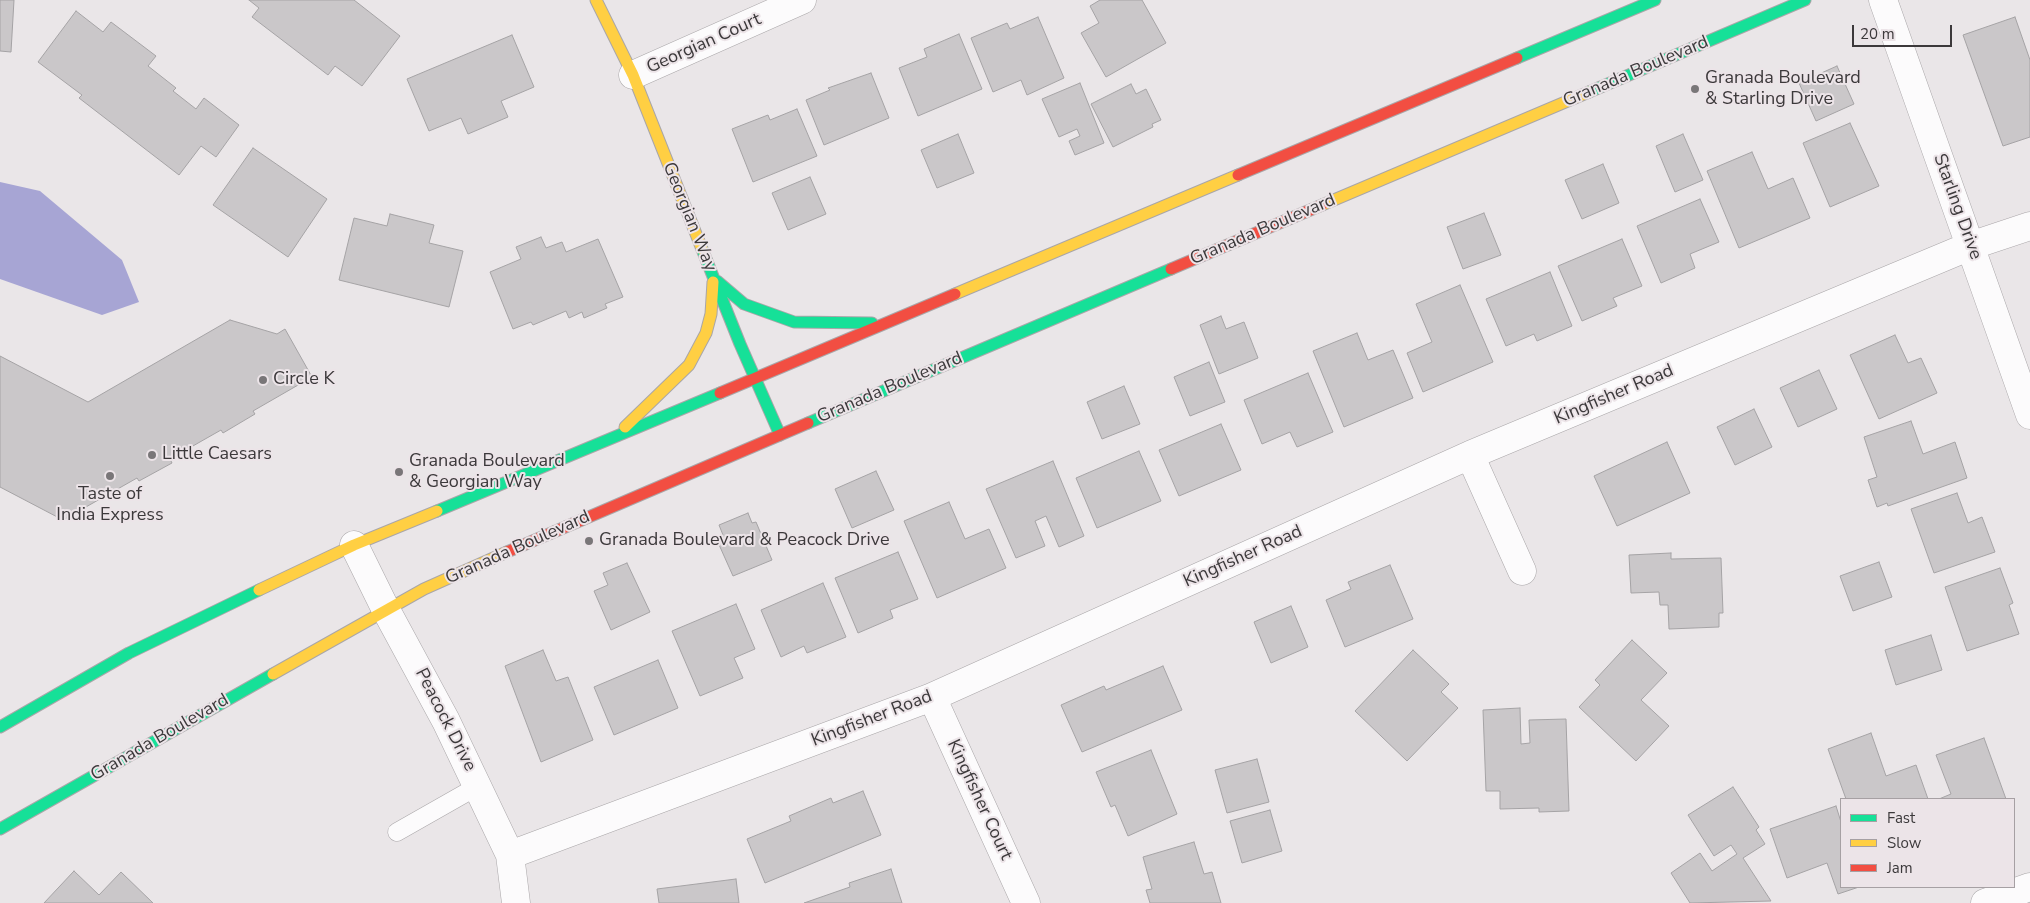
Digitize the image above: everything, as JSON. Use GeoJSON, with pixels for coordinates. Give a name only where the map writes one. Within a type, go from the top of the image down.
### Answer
{"type":"FeatureCollection","features":[{"type":"Feature","properties":{"kind":"main road","name":"Georgian Way"},"geometry":{"type":"LineString","coordinates":[[596,0],[633,75],[755,379],[780,435]]}},
{"type":"Feature","properties":{"kind":"main road"},"geometry":{"type":"LineString","coordinates":[[0,727],[129,653],[354,545],[755,379],[1655,0]]}},
{"type":"Feature","properties":{"kind":"main road","name":"Granada Boulevard"},"geometry":{"type":"LineString","coordinates":[[0,829],[424,589],[564,526],[1805,0]]}},
{"type":"Feature","properties":{"kind":"main road"},"geometry":{"type":"LineString","coordinates":[[714,278],[744,304],[761,312],[794,322],[836,324],[889,322]]}},
{"type":"Feature","properties":{"kind":"main road"},"geometry":{"type":"LineString","coordinates":[[613,438],[689,365],[706,333],[711,314],[714,278]]}},
{"type":"Feature","properties":{"kind":"street","name":"Georgian Court"},"geometry":{"type":"LineString","coordinates":[[633,75],[802,0]]}},
{"type":"Feature","properties":{"kind":"street","name":"Starling Drive"},"geometry":{"type":"LineString","coordinates":[[1883,0],[2030,415]]}},
{"type":"Feature","properties":{"kind":"street","name":"Kingfisher Road"},"geometry":{"type":"LineString","coordinates":[[510,855],[932,697],[1470,455],[1970,246],[2030,226]]}},
{"type":"Feature","properties":{"kind":"street"},"geometry":{"type":"LineString","coordinates":[[1470,455],[1522,572]]}},
{"type":"Feature","properties":{"kind":"street","name":"Peacock Drive"},"geometry":{"type":"LineString","coordinates":[[354,545],[478,786],[510,855],[516,903]]}},
{"type":"Feature","properties":{"kind":"street","name":"Kingfisher Court"},"geometry":{"type":"LineString","coordinates":[[932,697],[1026,903]]}},
{"type":"Feature","properties":{"kind":"street"},"geometry":{"type":"LineString","coordinates":[[1985,903],[2030,887]]}},
{"type":"Feature","properties":{"kind":"lane"},"geometry":{"type":"LineString","coordinates":[[396,832],[478,786]]}},
{"type":"Feature","properties":{"kind":"water"},"geometry":{"type":"Polygon","coordinates":[[[0,182],[40,191],[122,260],[139,302],[102,315],[0,279],[0,182]]]}},
{"type":"Feature","properties":{"kind":"building"},"geometry":{"type":"Polygon","coordinates":[[[0,0],[14,0],[11,52],[0,51],[0,0]]]}},
{"type":"Feature","properties":{"kind":"building"},"geometry":{"type":"Polygon","coordinates":[[[249,0],[354,0],[400,36],[362,86],[335,66],[328,75],[252,17],[259,8],[249,0]]]}},
{"type":"Feature","properties":{"kind":"building"},"geometry":{"type":"Polygon","coordinates":[[[1100,0],[1142,0],[1166,43],[1106,77],[1081,33],[1099,23],[1090,6],[1100,0]]]}},
{"type":"Feature","properties":{"kind":"building"},"geometry":{"type":"Polygon","coordinates":[[[76,11],[103,32],[111,22],[156,56],[148,66],[176,88],[173,91],[196,109],[204,98],[239,125],[216,157],[201,146],[179,175],[79,98],[82,95],[38,62],[76,11]]]}},
{"type":"Feature","properties":{"kind":"building"},"geometry":{"type":"Polygon","coordinates":[[[1038,17],[1064,78],[1027,95],[1021,80],[993,92],[971,38],[1007,23],[1010,29],[1038,17]]]}},
{"type":"Feature","properties":{"kind":"building"},"geometry":{"type":"Polygon","coordinates":[[[2015,17],[2030,60],[2030,137],[2003,146],[1963,35],[2015,17]]]}},
{"type":"Feature","properties":{"kind":"building"},"geometry":{"type":"Polygon","coordinates":[[[959,34],[982,89],[918,116],[899,68],[927,57],[924,49],[959,34]]]}},
{"type":"Feature","properties":{"kind":"building"},"geometry":{"type":"Polygon","coordinates":[[[512,35],[534,87],[501,101],[508,117],[468,134],[461,118],[429,131],[407,79],[512,35]]]}},
{"type":"Feature","properties":{"kind":"building"},"geometry":{"type":"Polygon","coordinates":[[[1837,66],[1854,104],[1816,121],[1799,83],[1837,66]]]}},
{"type":"Feature","properties":{"kind":"building"},"geometry":{"type":"Polygon","coordinates":[[[871,73],[889,118],[824,145],[806,100],[830,90],[828,88],[871,73]]]}},
{"type":"Feature","properties":{"kind":"building"},"geometry":{"type":"Polygon","coordinates":[[[1080,83],[1104,143],[1075,155],[1069,141],[1080,136],[1077,129],[1059,137],[1042,99],[1080,83]]]}},
{"type":"Feature","properties":{"kind":"building"},"geometry":{"type":"Polygon","coordinates":[[[1131,84],[1136,94],[1146,89],[1161,120],[1152,124],[1153,127],[1113,147],[1091,104],[1131,84]]]}},
{"type":"Feature","properties":{"kind":"building"},"geometry":{"type":"Polygon","coordinates":[[[797,109],[817,156],[753,182],[732,129],[768,115],[770,120],[797,109]]]}},
{"type":"Feature","properties":{"kind":"building"},"geometry":{"type":"Polygon","coordinates":[[[1850,123],[1879,186],[1830,207],[1803,143],[1850,123]]]}},
{"type":"Feature","properties":{"kind":"building"},"geometry":{"type":"Polygon","coordinates":[[[958,134],[974,173],[937,188],[921,150],[958,134]]]}},
{"type":"Feature","properties":{"kind":"building"},"geometry":{"type":"Polygon","coordinates":[[[1683,134],[1703,180],[1675,192],[1656,146],[1683,134]]]}},
{"type":"Feature","properties":{"kind":"building"},"geometry":{"type":"Polygon","coordinates":[[[253,148],[327,199],[288,257],[213,205],[253,148]]]}},
{"type":"Feature","properties":{"kind":"building"},"geometry":{"type":"Polygon","coordinates":[[[1752,152],[1768,189],[1793,178],[1810,218],[1739,248],[1707,171],[1752,152]]]}},
{"type":"Feature","properties":{"kind":"building"},"geometry":{"type":"Polygon","coordinates":[[[1603,164],[1619,203],[1582,219],[1565,180],[1603,164]]]}},
{"type":"Feature","properties":{"kind":"building"},"geometry":{"type":"Polygon","coordinates":[[[810,177],[826,214],[788,230],[772,193],[810,177]]]}},
{"type":"Feature","properties":{"kind":"building"},"geometry":{"type":"Polygon","coordinates":[[[1700,199],[1719,242],[1690,254],[1695,268],[1661,283],[1637,226],[1700,199]]]}},
{"type":"Feature","properties":{"kind":"building"},"geometry":{"type":"Polygon","coordinates":[[[1484,213],[1501,255],[1463,269],[1447,227],[1484,213]]]}},
{"type":"Feature","properties":{"kind":"building"},"geometry":{"type":"Polygon","coordinates":[[[390,214],[434,225],[429,243],[463,251],[449,307],[339,280],[354,218],[387,226],[390,214]]]}},
{"type":"Feature","properties":{"kind":"building"},"geometry":{"type":"Polygon","coordinates":[[[541,237],[546,248],[562,242],[566,252],[598,239],[623,297],[605,304],[607,308],[584,318],[582,312],[569,318],[566,311],[533,325],[531,322],[513,329],[490,272],[521,259],[516,247],[541,237]]]}},
{"type":"Feature","properties":{"kind":"building"},"geometry":{"type":"Polygon","coordinates":[[[1622,239],[1642,286],[1613,298],[1617,306],[1582,321],[1558,266],[1622,239]]]}},
{"type":"Feature","properties":{"kind":"building"},"geometry":{"type":"Polygon","coordinates":[[[1550,272],[1572,326],[1537,341],[1534,334],[1506,346],[1486,299],[1550,272]]]}},
{"type":"Feature","properties":{"kind":"building"},"geometry":{"type":"Polygon","coordinates":[[[1460,285],[1493,362],[1423,392],[1407,353],[1432,342],[1416,304],[1460,285]]]}},
{"type":"Feature","properties":{"kind":"building"},"geometry":{"type":"Polygon","coordinates":[[[1221,316],[1226,329],[1244,322],[1258,358],[1219,374],[1200,325],[1221,316]]]}},
{"type":"Feature","properties":{"kind":"building"},"geometry":{"type":"Polygon","coordinates":[[[230,320],[277,334],[285,329],[312,377],[253,411],[255,414],[223,433],[221,430],[170,459],[172,463],[139,481],[137,478],[63,520],[0,487],[0,356],[88,402],[230,320]]]}},
{"type":"Feature","properties":{"kind":"building"},"geometry":{"type":"Polygon","coordinates":[[[1357,333],[1368,360],[1393,350],[1413,398],[1344,427],[1313,351],[1357,333]]]}},
{"type":"Feature","properties":{"kind":"building"},"geometry":{"type":"Polygon","coordinates":[[[1895,335],[1908,363],[1921,358],[1937,393],[1879,419],[1850,355],[1895,335]]]}},
{"type":"Feature","properties":{"kind":"building"},"geometry":{"type":"Polygon","coordinates":[[[1209,362],[1225,402],[1190,416],[1174,377],[1209,362]]]}},
{"type":"Feature","properties":{"kind":"building"},"geometry":{"type":"Polygon","coordinates":[[[1819,370],[1837,409],[1798,427],[1780,388],[1819,370]]]}},
{"type":"Feature","properties":{"kind":"building"},"geometry":{"type":"Polygon","coordinates":[[[1308,373],[1333,432],[1297,447],[1290,432],[1262,444],[1244,400],[1308,373]]]}},
{"type":"Feature","properties":{"kind":"building"},"geometry":{"type":"Polygon","coordinates":[[[1124,386],[1140,424],[1102,439],[1087,402],[1124,386]]]}},
{"type":"Feature","properties":{"kind":"building"},"geometry":{"type":"Polygon","coordinates":[[[1754,409],[1772,447],[1735,465],[1717,427],[1754,409]]]}},
{"type":"Feature","properties":{"kind":"building"},"geometry":{"type":"Polygon","coordinates":[[[1911,421],[1923,454],[1955,442],[1967,478],[1888,506],[1887,503],[1877,507],[1868,480],[1877,477],[1864,437],[1911,421]]]}},
{"type":"Feature","properties":{"kind":"building"},"geometry":{"type":"Polygon","coordinates":[[[1221,424],[1241,470],[1179,496],[1159,450],[1221,424]]]}},
{"type":"Feature","properties":{"kind":"building"},"geometry":{"type":"Polygon","coordinates":[[[1667,442],[1690,493],[1617,526],[1594,476],[1667,442]]]}},
{"type":"Feature","properties":{"kind":"building"},"geometry":{"type":"Polygon","coordinates":[[[1139,451],[1161,501],[1097,528],[1076,478],[1139,451]]]}},
{"type":"Feature","properties":{"kind":"building"},"geometry":{"type":"Polygon","coordinates":[[[1053,461],[1084,536],[1059,547],[1046,516],[1035,521],[1045,546],[1016,558],[986,489],[1053,461]]]}},
{"type":"Feature","properties":{"kind":"building"},"geometry":{"type":"Polygon","coordinates":[[[876,471],[894,510],[852,528],[835,489],[876,471]]]}},
{"type":"Feature","properties":{"kind":"building"},"geometry":{"type":"Polygon","coordinates":[[[1957,493],[1968,523],[1982,517],[1995,552],[1934,573],[1911,509],[1957,493]]]}},
{"type":"Feature","properties":{"kind":"building"},"geometry":{"type":"Polygon","coordinates":[[[949,502],[965,539],[989,529],[1006,568],[937,598],[904,521],[949,502]]]}},
{"type":"Feature","properties":{"kind":"building"},"geometry":{"type":"Polygon","coordinates":[[[748,513],[752,523],[756,522],[772,560],[733,576],[716,538],[723,535],[719,525],[748,513]]]}},
{"type":"Feature","properties":{"kind":"building"},"geometry":{"type":"Polygon","coordinates":[[[898,552],[918,599],[890,610],[893,618],[858,633],[835,578],[898,552]]]}},
{"type":"Feature","properties":{"kind":"building"},"geometry":{"type":"Polygon","coordinates":[[[1671,553],[1671,559],[1721,558],[1723,613],[1719,613],[1719,627],[1669,629],[1668,605],[1660,605],[1659,592],[1631,593],[1629,555],[1671,553]]]}},
{"type":"Feature","properties":{"kind":"building"},"geometry":{"type":"Polygon","coordinates":[[[1879,562],[1892,597],[1853,611],[1840,576],[1879,562]]]}},
{"type":"Feature","properties":{"kind":"building"},"geometry":{"type":"Polygon","coordinates":[[[627,563],[650,612],[611,630],[594,591],[608,585],[603,573],[627,563]]]}},
{"type":"Feature","properties":{"kind":"building"},"geometry":{"type":"Polygon","coordinates":[[[1390,565],[1413,619],[1345,647],[1326,600],[1351,589],[1348,582],[1390,565]]]}},
{"type":"Feature","properties":{"kind":"building"},"geometry":{"type":"Polygon","coordinates":[[[2000,568],[2013,603],[2009,605],[2019,634],[1967,651],[1945,587],[2000,568]]]}},
{"type":"Feature","properties":{"kind":"building"},"geometry":{"type":"Polygon","coordinates":[[[823,583],[846,637],[807,653],[804,646],[781,657],[761,610],[823,583]]]}},
{"type":"Feature","properties":{"kind":"building"},"geometry":{"type":"Polygon","coordinates":[[[736,604],[755,649],[734,658],[743,678],[700,696],[672,631],[736,604]]]}},
{"type":"Feature","properties":{"kind":"building"},"geometry":{"type":"Polygon","coordinates":[[[1291,606],[1308,647],[1271,663],[1254,622],[1291,606]]]}},
{"type":"Feature","properties":{"kind":"building"},"geometry":{"type":"Polygon","coordinates":[[[1931,635],[1942,670],[1896,685],[1885,650],[1931,635]]]}},
{"type":"Feature","properties":{"kind":"building"},"geometry":{"type":"Polygon","coordinates":[[[1632,640],[1667,673],[1641,700],[1669,726],[1636,761],[1579,707],[1600,685],[1595,680],[1632,640]]]}},
{"type":"Feature","properties":{"kind":"building"},"geometry":{"type":"Polygon","coordinates":[[[543,650],[556,681],[568,677],[593,740],[541,762],[505,666],[543,650]]]}},
{"type":"Feature","properties":{"kind":"building"},"geometry":{"type":"Polygon","coordinates":[[[1413,650],[1449,684],[1441,692],[1458,708],[1407,761],[1355,711],[1413,650]]]}},
{"type":"Feature","properties":{"kind":"building"},"geometry":{"type":"Polygon","coordinates":[[[658,660],[678,708],[614,735],[594,687],[658,660]]]}},
{"type":"Feature","properties":{"kind":"building"},"geometry":{"type":"Polygon","coordinates":[[[1163,666],[1182,710],[1082,752],[1061,705],[1104,686],[1106,690],[1163,666]]]}},
{"type":"Feature","properties":{"kind":"building"},"geometry":{"type":"Polygon","coordinates":[[[1520,708],[1521,744],[1530,743],[1529,720],[1566,719],[1569,811],[1539,812],[1539,808],[1500,809],[1500,791],[1486,791],[1483,710],[1520,708]]]}},
{"type":"Feature","properties":{"kind":"building"},"geometry":{"type":"Polygon","coordinates":[[[1871,733],[1886,776],[1916,765],[1928,798],[1846,798],[1828,749],[1871,733]]]}},
{"type":"Feature","properties":{"kind":"building"},"geometry":{"type":"Polygon","coordinates":[[[1984,738],[2006,798],[1941,798],[1951,794],[1936,755],[1984,738]]]}},
{"type":"Feature","properties":{"kind":"building"},"geometry":{"type":"Polygon","coordinates":[[[1151,750],[1177,814],[1128,836],[1115,805],[1111,807],[1096,772],[1151,750]]]}},
{"type":"Feature","properties":{"kind":"building"},"geometry":{"type":"Polygon","coordinates":[[[1257,759],[1269,802],[1227,813],[1215,770],[1257,759]]]}},
{"type":"Feature","properties":{"kind":"building"},"geometry":{"type":"Polygon","coordinates":[[[1733,787],[1759,827],[1756,830],[1765,844],[1743,858],[1771,901],[1690,903],[1671,873],[1700,853],[1712,871],[1737,854],[1731,845],[1714,856],[1688,815],[1733,787]]]}},
{"type":"Feature","properties":{"kind":"building"},"geometry":{"type":"Polygon","coordinates":[[[863,791],[881,835],[765,883],[747,839],[791,821],[789,816],[831,798],[833,803],[863,791]]]}},
{"type":"Feature","properties":{"kind":"building"},"geometry":{"type":"Polygon","coordinates":[[[1836,806],[1840,819],[1840,888],[1856,888],[1838,894],[1827,863],[1787,878],[1770,829],[1836,806]]]}},
{"type":"Feature","properties":{"kind":"building"},"geometry":{"type":"Polygon","coordinates":[[[1270,810],[1282,851],[1242,863],[1230,821],[1270,810]]]}},
{"type":"Feature","properties":{"kind":"building"},"geometry":{"type":"Polygon","coordinates":[[[1194,842],[1204,874],[1212,872],[1221,903],[1150,903],[1146,890],[1152,889],[1143,857],[1194,842]]]}},
{"type":"Feature","properties":{"kind":"building"},"geometry":{"type":"Polygon","coordinates":[[[891,869],[902,903],[804,903],[850,887],[849,883],[891,869]]]}},
{"type":"Feature","properties":{"kind":"building"},"geometry":{"type":"Polygon","coordinates":[[[74,871],[99,895],[121,872],[153,903],[44,903],[74,871]]]}},
{"type":"Feature","properties":{"kind":"building"},"geometry":{"type":"Polygon","coordinates":[[[736,879],[739,903],[659,903],[657,889],[736,879]]]}},
{"type":"Feature","properties":{"kind":"traffic: fast"},"geometry":{"type":"LineString","coordinates":[[1517,58],[1655,0]]}},
{"type":"Feature","properties":{"kind":"traffic: fast"},"geometry":{"type":"LineString","coordinates":[[1589,92],[1805,0]]}},
{"type":"Feature","properties":{"kind":"traffic: fast"},"geometry":{"type":"LineString","coordinates":[[702,249],[740,344],[780,435]]}},
{"type":"Feature","properties":{"kind":"traffic: fast"},"geometry":{"type":"LineString","coordinates":[[808,423],[1171,269]]}},
{"type":"Feature","properties":{"kind":"traffic: fast"},"geometry":{"type":"LineString","coordinates":[[717,281],[744,304],[794,322],[872,323]]}},
{"type":"Feature","properties":{"kind":"traffic: fast"},"geometry":{"type":"LineString","coordinates":[[437,511],[720,393]]}},
{"type":"Feature","properties":{"kind":"traffic: fast"},"geometry":{"type":"LineString","coordinates":[[0,727],[129,653],[259,590]]}},
{"type":"Feature","properties":{"kind":"traffic: fast"},"geometry":{"type":"LineString","coordinates":[[0,829],[273,674]]}},
{"type":"Feature","properties":{"kind":"traffic: slow"},"geometry":{"type":"LineString","coordinates":[[596,0],[633,75],[702,249]]}},
{"type":"Feature","properties":{"kind":"traffic: slow"},"geometry":{"type":"LineString","coordinates":[[1322,205],[1589,92]]}},
{"type":"Feature","properties":{"kind":"traffic: slow"},"geometry":{"type":"LineString","coordinates":[[955,294],[1238,175]]}},
{"type":"Feature","properties":{"kind":"traffic: slow"},"geometry":{"type":"LineString","coordinates":[[625,427],[689,365],[706,333],[711,314],[713,282]]}},
{"type":"Feature","properties":{"kind":"traffic: slow"},"geometry":{"type":"LineString","coordinates":[[259,590],[354,545],[437,511]]}},
{"type":"Feature","properties":{"kind":"traffic: slow"},"geometry":{"type":"LineString","coordinates":[[273,674],[424,589],[507,552]]}},
{"type":"Feature","properties":{"kind":"traffic: jam"},"geometry":{"type":"LineString","coordinates":[[1238,175],[1517,58]]}},
{"type":"Feature","properties":{"kind":"traffic: jam"},"geometry":{"type":"LineString","coordinates":[[1171,269],[1322,205]]}},
{"type":"Feature","properties":{"kind":"traffic: jam"},"geometry":{"type":"LineString","coordinates":[[720,393],[955,294]]}},
{"type":"Feature","properties":{"kind":"traffic: jam"},"geometry":{"type":"LineString","coordinates":[[507,552],[808,423]]}},
{"type":"Feature","properties":{"kind":"place","name":"Granada Boulevard & Starling Drive"},"geometry":{"type":"Point","coordinates":[1695,89]}},
{"type":"Feature","properties":{"kind":"place","name":"Circle K"},"geometry":{"type":"Point","coordinates":[263,380]}},
{"type":"Feature","properties":{"kind":"place","name":"Little Caesars"},"geometry":{"type":"Point","coordinates":[152,455]}},
{"type":"Feature","properties":{"kind":"place","name":"Granada Boulevard & Georgian Way"},"geometry":{"type":"Point","coordinates":[399,472]}},
{"type":"Feature","properties":{"kind":"place","name":"Taste of India Express"},"geometry":{"type":"Point","coordinates":[110,476]}},
{"type":"Feature","properties":{"kind":"place","name":"Granada Boulevard & Peacock Drive"},"geometry":{"type":"Point","coordinates":[589,541]}}]}
